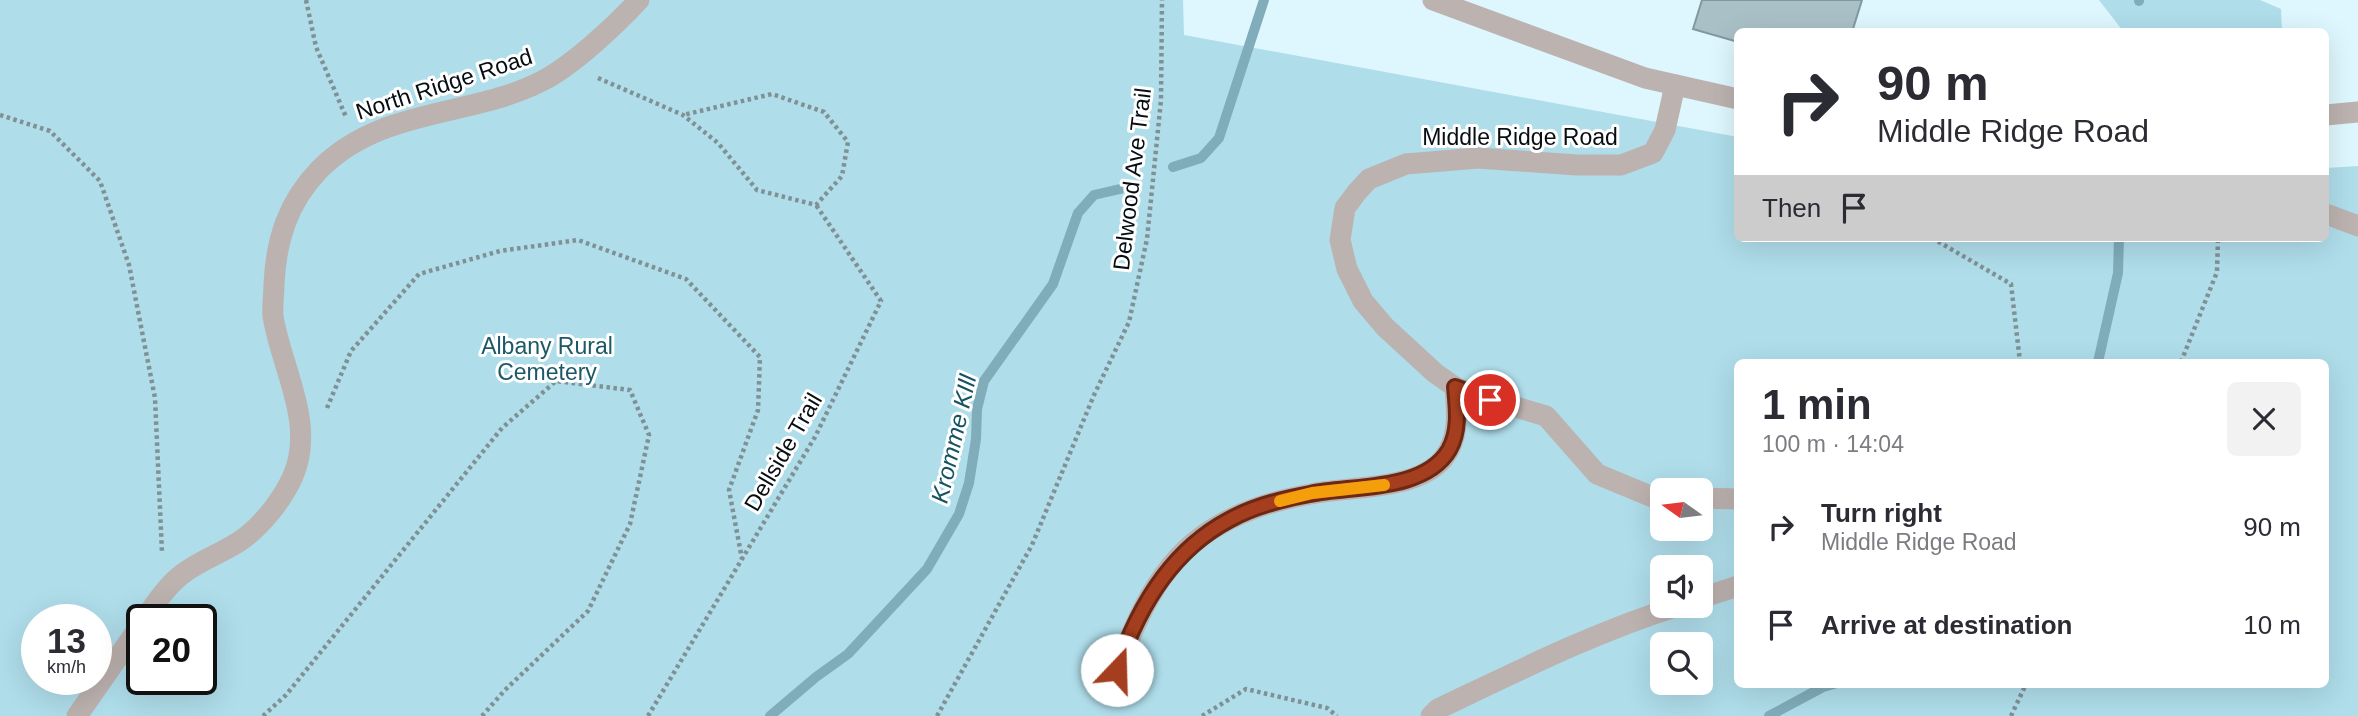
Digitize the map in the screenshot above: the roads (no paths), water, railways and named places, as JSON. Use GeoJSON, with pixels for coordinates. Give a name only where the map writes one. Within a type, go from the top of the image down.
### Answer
{"type":"FeatureCollection","features":[{"type":"Feature","properties":{"kind":"lane","name":"North Ridge Road"},"geometry":{"type":"LineString","coordinates":[[155,604],[182,575],[243,539],[274,508],[293,477],[299,457],[300,440],[297,409],[273,315],[277,244],[284,222],[300,193],[320,169],[357,140],[438,111],[515,92],[542,81],[568,64],[639,0]]}},
{"type":"Feature","properties":{"kind":"lane"},"geometry":{"type":"LineString","coordinates":[[1433,0],[1608,65],[1675,85],[1734,98]]}},
{"type":"Feature","properties":{"kind":"lane","name":"Middle Ridge Road"},"geometry":{"type":"LineString","coordinates":[[1650,496],[1597,474],[1546,416],[1455,387],[1385,327],[1363,301],[1347,269],[1340,240],[1345,208],[1357,191],[1369,179],[1383,171],[1406,164],[1478,158],[1577,165],[1621,165],[1653,153],[1665,130],[1675,85]]}},
{"type":"Feature","properties":{"kind":"lane"},"geometry":{"type":"LineString","coordinates":[[2329,115],[2358,112]]}},
{"type":"Feature","properties":{"kind":"lane"},"geometry":{"type":"LineString","coordinates":[[2329,215],[2358,226]]}},
{"type":"Feature","properties":{"kind":"lane"},"geometry":{"type":"LineString","coordinates":[[1109,694],[1125,646],[1150,597],[1179,555],[1221,525],[1261,505],[1312,493],[1386,485],[1428,470],[1441,461],[1456,433],[1455,387]]}},
{"type":"Feature","properties":{"kind":"lane"},"geometry":{"type":"LineString","coordinates":[[1713,498],[1734,499]]}},
{"type":"Feature","properties":{"kind":"lane"},"geometry":{"type":"LineString","coordinates":[[1713,594],[1734,587]]}},
{"type":"Feature","properties":{"kind":"lane"},"geometry":{"type":"LineString","coordinates":[[1431,716],[1438,709],[1607,630],[1650,615]]}},
{"type":"Feature","properties":{"kind":"lane","name":"North Ridge Road"},"geometry":{"type":"LineString","coordinates":[[77,716],[126,645]]}},
{"type":"Feature","properties":{"kind":"waterway","name":"Kromme KIll"},"geometry":{"type":"LineString","coordinates":[[1173,167],[1201,158],[1219,138],[1264,0]]}},
{"type":"Feature","properties":{"kind":"waterway","name":"Kromme KIll"},"geometry":{"type":"LineString","coordinates":[[770,716],[848,654],[927,569],[959,514],[969,483],[976,439],[977,409],[984,381],[1053,284],[1078,213],[1094,195],[1120,189]]}},
{"type":"Feature","properties":{"kind":"waterway"},"geometry":{"type":"LineString","coordinates":[[2099,359],[2118,273],[2119,242]]}},
{"type":"Feature","properties":{"kind":"waterway"},"geometry":{"type":"LineString","coordinates":[[1769,716],[1821,688]]}},
{"type":"Feature","properties":{"kind":"park label","name":"Albany Rural Cemetery"},"geometry":{"type":"Point","coordinates":[547,359]}}]}
